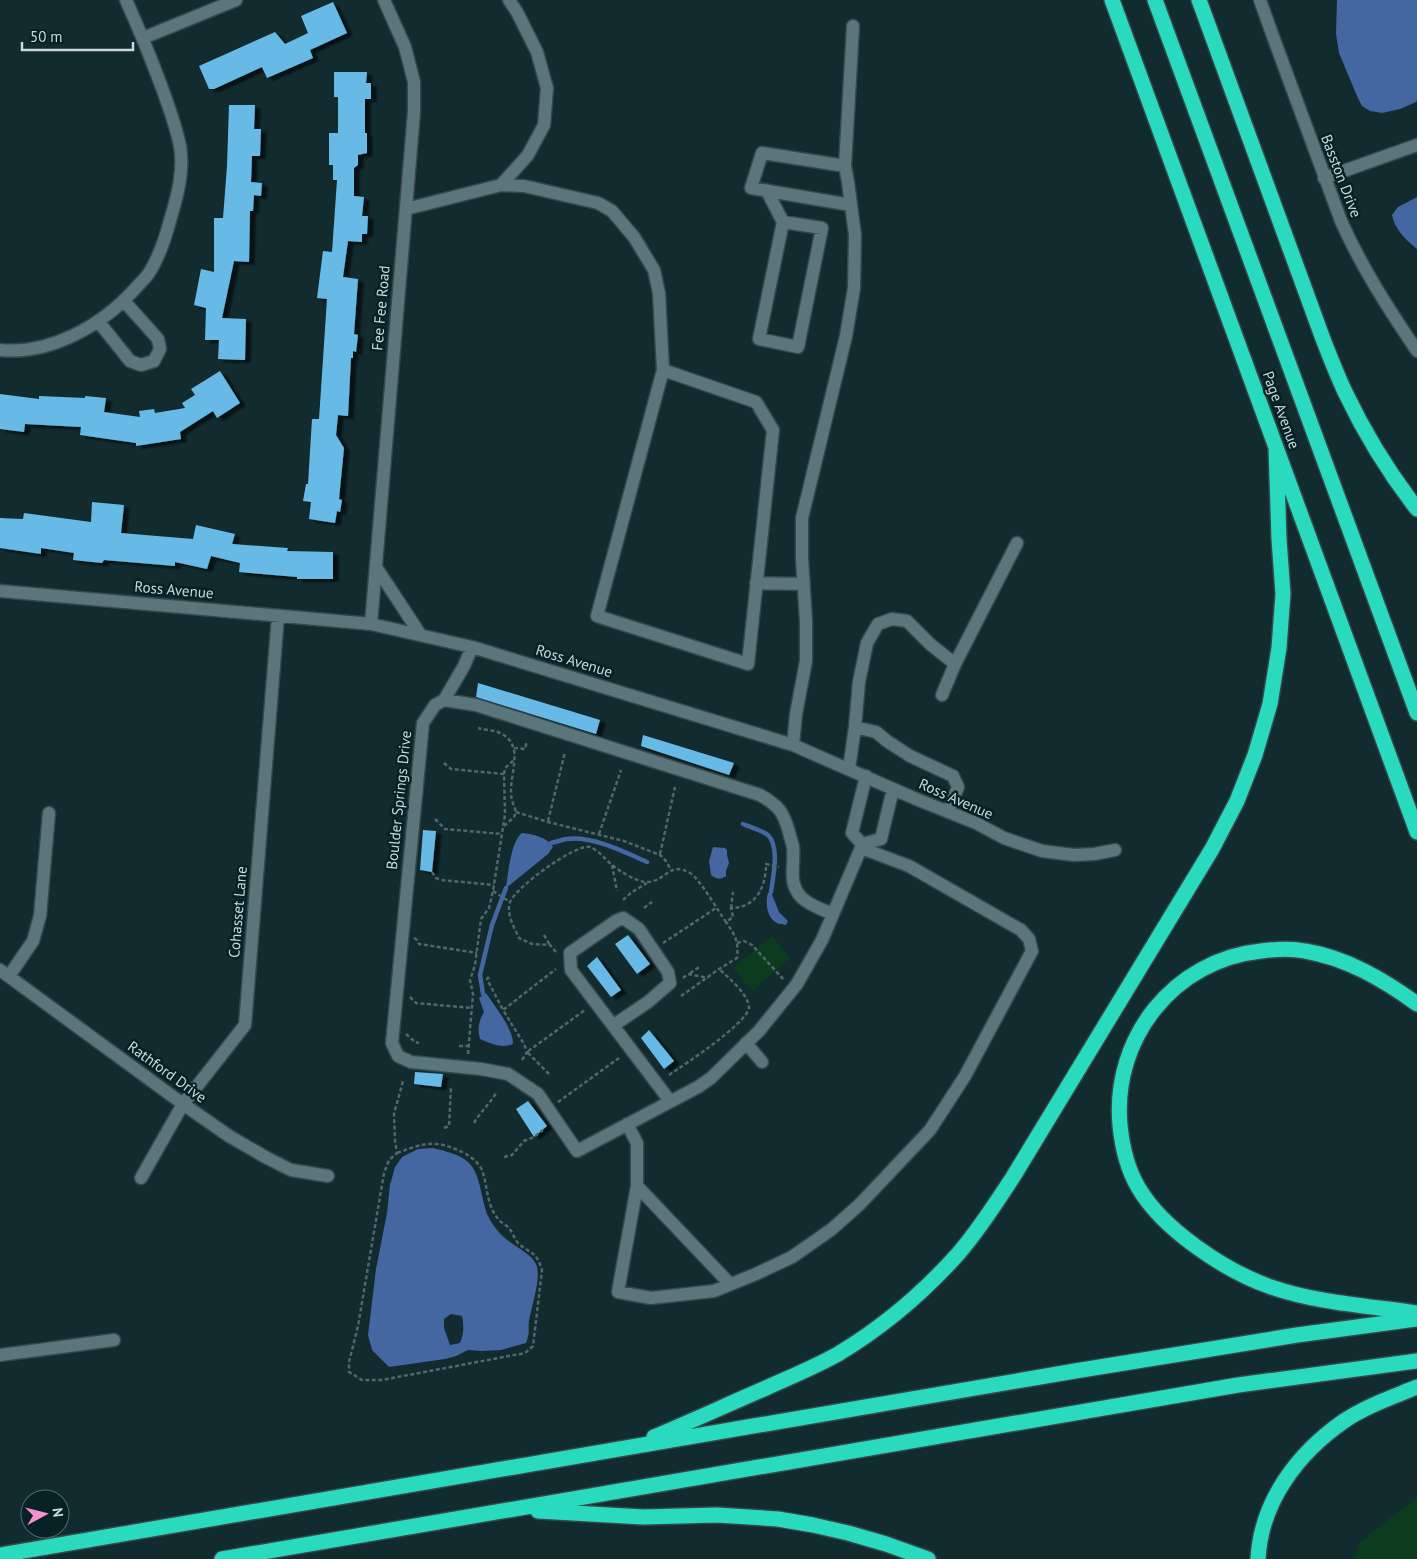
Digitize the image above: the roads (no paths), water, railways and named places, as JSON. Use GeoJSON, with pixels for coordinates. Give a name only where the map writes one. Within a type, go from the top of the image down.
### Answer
{"type":"FeatureCollection","features":[{"type":"Feature","properties":{"kind":"highway","name":"Page Avenue"},"geometry":{"type":"LineString","coordinates":[[1112,0],[1417,832]]}},
{"type":"Feature","properties":{"kind":"highway","name":"Page Avenue"},"geometry":{"type":"LineString","coordinates":[[1155,0],[1417,713]]}},
{"type":"Feature","properties":{"kind":"highway"},"geometry":{"type":"LineString","coordinates":[[1199,0],[1323,339],[1344,391],[1398,486],[1417,509]]}},
{"type":"Feature","properties":{"kind":"highway"},"geometry":{"type":"LineString","coordinates":[[634,1446],[793,1377],[837,1354],[864,1337],[928,1286],[959,1253],[986,1218],[1013,1177],[1212,849],[1237,801],[1255,755],[1270,704],[1279,648],[1282,594],[1276,448]]}},
{"type":"Feature","properties":{"kind":"highway"},"geometry":{"type":"LineString","coordinates":[[1417,1004],[1394,987],[1363,971],[1335,958],[1304,950],[1250,952],[1225,958],[1200,970],[1179,984],[1157,1005],[1141,1028],[1129,1056],[1121,1084],[1119,1114],[1121,1139],[1128,1165],[1138,1186],[1151,1205],[1166,1221],[1182,1236],[1203,1251],[1235,1270],[1270,1287],[1320,1299],[1417,1313]]}},
{"type":"Feature","properties":{"kind":"highway"},"geometry":{"type":"LineString","coordinates":[[0,1555],[1185,1353],[1297,1335],[1417,1319]]}},
{"type":"Feature","properties":{"kind":"highway"},"geometry":{"type":"LineString","coordinates":[[222,1559],[1238,1386],[1417,1361]]}},
{"type":"Feature","properties":{"kind":"highway"},"geometry":{"type":"LineString","coordinates":[[1258,1559],[1264,1527],[1272,1503],[1284,1481],[1302,1457],[1345,1420],[1377,1403],[1417,1387]]}},
{"type":"Feature","properties":{"kind":"highway"},"geometry":{"type":"LineString","coordinates":[[512,1509],[643,1517],[717,1515],[778,1519],[848,1533],[928,1559]]}},
{"type":"Feature","properties":{"kind":"street"},"geometry":{"type":"LineString","coordinates":[[0,350],[28,349],[50,345],[76,335],[98,321],[124,300],[149,273],[165,239],[179,192],[180,147],[169,108],[143,38],[126,0]]}},
{"type":"Feature","properties":{"kind":"street"},"geometry":{"type":"LineString","coordinates":[[143,38],[236,0]]}},
{"type":"Feature","properties":{"kind":"street","name":"Fee Fee Road"},"geometry":{"type":"LineString","coordinates":[[371,624],[414,112],[414,82],[405,47],[384,0]]}},
{"type":"Feature","properties":{"kind":"street"},"geometry":{"type":"LineString","coordinates":[[502,185],[528,155],[544,125],[547,88],[537,52],[518,12],[509,0]]}},
{"type":"Feature","properties":{"kind":"street","name":"Basston Drive"},"geometry":{"type":"LineString","coordinates":[[1260,0],[1324,178],[1354,250],[1376,290],[1417,351]]}},
{"type":"Feature","properties":{"kind":"street"},"geometry":{"type":"LineString","coordinates":[[793,745],[796,714],[806,661],[802,518],[846,336],[854,288],[855,235],[845,166],[853,26]]}},
{"type":"Feature","properties":{"kind":"street"},"geometry":{"type":"LineString","coordinates":[[1324,178],[1417,145]]}},
{"type":"Feature","properties":{"kind":"street"},"geometry":{"type":"LineString","coordinates":[[845,166],[762,153],[752,188],[851,205]]}},
{"type":"Feature","properties":{"kind":"street"},"geometry":{"type":"LineString","coordinates":[[406,209],[502,185],[524,186],[598,203],[612,211],[634,237],[654,270],[659,293],[663,370],[597,616],[748,664],[774,430],[756,402],[663,370]]}},
{"type":"Feature","properties":{"kind":"street"},"geometry":{"type":"LineString","coordinates":[[767,191],[783,222],[758,339],[798,346],[822,228],[783,222]]}},
{"type":"Feature","properties":{"kind":"street"},"geometry":{"type":"LineString","coordinates":[[98,321],[130,361],[141,365],[154,361],[160,349],[158,339],[124,300]]}},
{"type":"Feature","properties":{"kind":"street"},"geometry":{"type":"LineString","coordinates":[[942,695],[955,664],[1017,543]]}},
{"type":"Feature","properties":{"kind":"street"},"geometry":{"type":"LineString","coordinates":[[376,567],[420,634]]}},
{"type":"Feature","properties":{"kind":"street"},"geometry":{"type":"LineString","coordinates":[[756,583],[803,584]]}},
{"type":"Feature","properties":{"kind":"street","name":"Ross Avenue"},"geometry":{"type":"LineString","coordinates":[[0,590],[371,624],[420,634],[472,647],[793,745],[976,823],[1004,838],[1042,851],[1074,855],[1114,850]]}},
{"type":"Feature","properties":{"kind":"street","name":"Cohasset Lane"},"geometry":{"type":"LineString","coordinates":[[141,1178],[183,1104],[245,1025],[278,616]]}},
{"type":"Feature","properties":{"kind":"street"},"geometry":{"type":"LineString","coordinates":[[849,768],[859,682],[867,643],[878,624],[892,619],[907,621],[930,644],[955,664]]}},
{"type":"Feature","properties":{"kind":"street","name":"Boulder Springs Drive"},"geometry":{"type":"LineString","coordinates":[[472,647],[464,666],[444,700],[435,705],[423,723],[392,1043],[398,1056],[411,1062],[481,1069],[508,1074],[538,1094],[578,1151],[628,1124]]}},
{"type":"Feature","properties":{"kind":"street"},"geometry":{"type":"LineString","coordinates":[[444,700],[476,705],[760,795],[774,803],[785,816],[793,848],[792,868],[795,888],[802,898],[812,905],[833,914]]}},
{"type":"Feature","properties":{"kind":"street"},"geometry":{"type":"LineString","coordinates":[[855,727],[876,732],[910,756],[953,776],[958,787],[948,812]]}},
{"type":"Feature","properties":{"kind":"street"},"geometry":{"type":"LineString","coordinates":[[866,776],[852,832],[862,846],[909,866],[1021,930],[1029,939],[1032,951],[965,1076],[930,1130],[860,1204],[832,1229],[792,1256],[756,1274],[714,1291],[652,1298],[618,1292],[637,1186],[637,1143],[628,1124],[711,1078],[759,1031],[797,984],[822,940],[862,846],[881,839],[893,789]]}},
{"type":"Feature","properties":{"kind":"street"},"geometry":{"type":"LineString","coordinates":[[5,973],[33,941],[40,916],[49,813]]}},
{"type":"Feature","properties":{"kind":"street"},"geometry":{"type":"LineString","coordinates":[[614,1025],[648,1002],[670,983],[668,972],[639,929],[623,918],[570,954],[571,970],[670,1101]]}},
{"type":"Feature","properties":{"kind":"street","name":"Rathford Drive"},"geometry":{"type":"LineString","coordinates":[[5,973],[229,1136],[291,1170],[328,1176]]}},
{"type":"Feature","properties":{"kind":"street"},"geometry":{"type":"LineString","coordinates":[[746,1044],[762,1062]]}},
{"type":"Feature","properties":{"kind":"street"},"geometry":{"type":"LineString","coordinates":[[637,1186],[730,1284]]}},
{"type":"Feature","properties":{"kind":"street"},"geometry":{"type":"LineString","coordinates":[[0,1356],[114,1340]]}},
{"type":"Feature","properties":{"kind":"water"},"geometry":{"type":"Polygon","coordinates":[[[1337,0],[1417,0],[1416,102],[1400,109],[1382,113],[1370,111],[1362,106],[1339,53],[1336,34],[1337,0]]]}},
{"type":"Feature","properties":{"kind":"water"},"geometry":{"type":"Polygon","coordinates":[[[1417,197],[1417,249],[1398,230],[1392,215],[1398,207],[1417,197]]]}},
{"type":"Feature","properties":{"kind":"water"},"geometry":{"type":"Polygon","coordinates":[[[522,833],[543,838],[553,847],[548,854],[506,888],[515,843],[522,833]]]}},
{"type":"Feature","properties":{"kind":"water"},"geometry":{"type":"Polygon","coordinates":[[[713,847],[725,848],[727,850],[729,863],[726,876],[722,878],[716,878],[711,875],[709,861],[713,847]]]}},
{"type":"Feature","properties":{"kind":"water"},"geometry":{"type":"Polygon","coordinates":[[[771,892],[779,912],[788,921],[786,925],[777,923],[769,914],[767,897],[768,893],[771,892]]]}},
{"type":"Feature","properties":{"kind":"water"},"geometry":{"type":"Polygon","coordinates":[[[486,993],[507,1025],[513,1044],[500,1046],[480,1039],[479,1025],[484,1012],[479,998],[486,993]]]}},
{"type":"Feature","properties":{"kind":"water"},"geometry":{"type":"Polygon","coordinates":[[[433,1148],[442,1150],[468,1162],[476,1173],[486,1210],[492,1223],[503,1237],[528,1255],[536,1264],[538,1277],[526,1343],[501,1350],[468,1350],[445,1359],[389,1367],[372,1350],[368,1335],[376,1269],[387,1213],[390,1185],[395,1167],[402,1157],[418,1149],[433,1148]],[[451,1314],[444,1319],[444,1328],[450,1345],[460,1343],[463,1330],[462,1316],[451,1314]]]}},
{"type":"Feature","properties":{"kind":"waterway"},"geometry":{"type":"LineString","coordinates":[[743,824],[765,833],[772,840],[775,862],[771,892]]}},
{"type":"Feature","properties":{"kind":"waterway"},"geometry":{"type":"LineString","coordinates":[[551,843],[566,839],[587,840],[608,845],[647,862]]}},
{"type":"Feature","properties":{"kind":"waterway"},"geometry":{"type":"LineString","coordinates":[[483,994],[480,975],[492,925],[506,888]]}}]}
